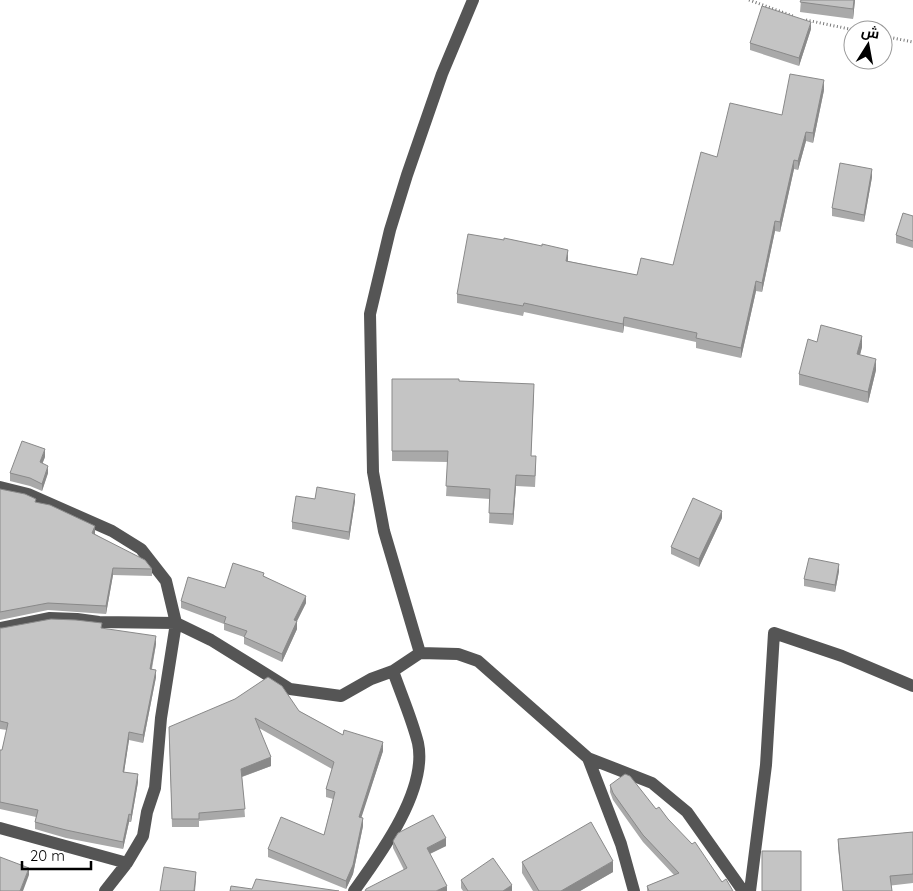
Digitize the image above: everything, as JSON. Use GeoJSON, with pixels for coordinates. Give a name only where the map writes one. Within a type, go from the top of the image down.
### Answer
{"type":"FeatureCollection","features":[{"type":"Feature","properties":{"kind":"street"},"geometry":{"type":"LineString","coordinates":[[420,653],[384,531],[373,472],[370,314],[390,230],[406,175],[442,74],[474,0]]}},
{"type":"Feature","properties":{"kind":"street"},"geometry":{"type":"LineString","coordinates":[[0,487],[28,494],[112,531],[141,549],[166,581],[176,624],[161,718],[155,788],[142,836],[115,885],[105,891]]}},
{"type":"Feature","properties":{"kind":"street"},"geometry":{"type":"LineString","coordinates":[[0,628],[50,618],[99,622],[176,624],[211,640],[290,689],[341,696],[371,679],[393,670],[420,653],[458,654],[478,661],[588,758],[652,783],[687,812],[743,891]]}},
{"type":"Feature","properties":{"kind":"street"},"geometry":{"type":"LineString","coordinates":[[750,891],[766,765],[774,634],[842,656],[913,686]]}},
{"type":"Feature","properties":{"kind":"street"},"geometry":{"type":"LineString","coordinates":[[354,891],[382,853],[409,802],[420,767],[418,744],[393,670]]}},
{"type":"Feature","properties":{"kind":"street"},"geometry":{"type":"LineString","coordinates":[[588,758],[621,844],[634,891]]}},
{"type":"Feature","properties":{"kind":"street"},"geometry":{"type":"LineString","coordinates":[[0,828],[127,863]]}},
{"type":"Feature","properties":{"kind":"path"},"geometry":{"type":"LineString","coordinates":[[748,0],[794,17]]}},
{"type":"Feature","properties":{"kind":"path"},"geometry":{"type":"LineString","coordinates":[[803,20],[843,28]]}},
{"type":"Feature","properties":{"kind":"path"},"geometry":{"type":"LineString","coordinates":[[893,38],[913,42]]}},
{"type":"Feature","properties":{"kind":"building"},"geometry":{"type":"Polygon","coordinates":[[[801,0],[854,0],[853,9],[800,2],[801,0]]]}},
{"type":"Feature","properties":{"kind":"building"},"geometry":{"type":"Polygon","coordinates":[[[762,6],[811,22],[799,58],[750,43],[762,6]]]}},
{"type":"Feature","properties":{"kind":"building"},"geometry":{"type":"Polygon","coordinates":[[[790,74],[824,80],[813,133],[806,132],[798,161],[794,160],[780,222],[775,221],[762,283],[756,281],[741,348],[696,338],[697,333],[624,317],[623,324],[524,303],[523,306],[457,294],[468,234],[504,240],[504,238],[542,246],[542,244],[568,250],[566,261],[637,275],[641,258],[673,265],[701,152],[717,157],[730,103],[782,115],[790,74]]]}},
{"type":"Feature","properties":{"kind":"building"},"geometry":{"type":"Polygon","coordinates":[[[840,163],[872,169],[864,215],[832,208],[840,163]]]}},
{"type":"Feature","properties":{"kind":"building"},"geometry":{"type":"Polygon","coordinates":[[[903,213],[913,216],[913,241],[896,235],[903,213]]]}},
{"type":"Feature","properties":{"kind":"building"},"geometry":{"type":"Polygon","coordinates":[[[821,325],[862,336],[857,354],[876,359],[868,392],[799,374],[808,339],[817,342],[821,325]]]}},
{"type":"Feature","properties":{"kind":"building"},"geometry":{"type":"Polygon","coordinates":[[[392,379],[459,379],[459,381],[534,384],[531,456],[536,456],[535,476],[516,475],[513,514],[489,513],[490,489],[446,486],[448,451],[392,451],[392,379]]]}},
{"type":"Feature","properties":{"kind":"building"},"geometry":{"type":"Polygon","coordinates":[[[22,441],[45,449],[40,462],[48,466],[42,484],[30,478],[10,473],[22,441]]]}},
{"type":"Feature","properties":{"kind":"building"},"geometry":{"type":"Polygon","coordinates":[[[317,487],[355,494],[349,532],[292,522],[296,496],[315,499],[317,487]]]}},
{"type":"Feature","properties":{"kind":"building"},"geometry":{"type":"Polygon","coordinates":[[[0,489],[25,494],[36,499],[35,502],[50,505],[95,526],[92,533],[145,560],[152,569],[113,568],[106,606],[48,603],[0,612],[0,489]]]}},
{"type":"Feature","properties":{"kind":"building"},"geometry":{"type":"Polygon","coordinates":[[[693,498],[722,511],[699,559],[671,547],[693,498]]]}},
{"type":"Feature","properties":{"kind":"building"},"geometry":{"type":"Polygon","coordinates":[[[809,558],[839,564],[835,585],[804,579],[809,558]]]}},
{"type":"Feature","properties":{"kind":"building"},"geometry":{"type":"Polygon","coordinates":[[[233,563],[264,573],[263,576],[306,596],[294,620],[297,621],[282,654],[244,637],[247,631],[224,623],[226,617],[181,601],[188,577],[225,588],[233,563]]]}},
{"type":"Feature","properties":{"kind":"building"},"geometry":{"type":"Polygon","coordinates":[[[51,619],[102,623],[101,628],[156,636],[150,669],[156,670],[143,735],[129,732],[123,772],[138,774],[131,815],[129,814],[123,842],[35,822],[38,810],[0,802],[0,750],[2,750],[8,723],[0,721],[0,628],[51,619]]]}},
{"type":"Feature","properties":{"kind":"building"},"geometry":{"type":"Polygon","coordinates":[[[268,677],[282,686],[299,711],[343,735],[344,730],[383,742],[359,817],[363,818],[353,865],[346,881],[268,849],[281,817],[324,835],[335,792],[326,789],[334,762],[255,718],[271,757],[241,769],[245,809],[199,813],[199,819],[172,819],[169,727],[235,699],[268,677]]]}},
{"type":"Feature","properties":{"kind":"building"},"geometry":{"type":"Polygon","coordinates":[[[625,774],[630,776],[656,809],[659,807],[692,844],[695,842],[722,882],[726,879],[733,891],[649,891],[647,886],[679,873],[643,835],[613,793],[610,785],[625,774]]]}},
{"type":"Feature","properties":{"kind":"building"},"geometry":{"type":"Polygon","coordinates":[[[433,815],[446,838],[427,848],[447,886],[436,891],[365,891],[407,868],[393,841],[398,833],[433,815]]]}},
{"type":"Feature","properties":{"kind":"building"},"geometry":{"type":"Polygon","coordinates":[[[591,822],[613,861],[561,891],[539,891],[522,862],[591,822]]]}},
{"type":"Feature","properties":{"kind":"building"},"geometry":{"type":"Polygon","coordinates":[[[913,832],[913,874],[890,876],[892,891],[843,891],[838,839],[913,832]]]}},
{"type":"Feature","properties":{"kind":"building"},"geometry":{"type":"Polygon","coordinates":[[[762,851],[801,851],[801,891],[762,891],[762,851]]]}},
{"type":"Feature","properties":{"kind":"building"},"geometry":{"type":"Polygon","coordinates":[[[0,857],[29,868],[20,891],[0,891],[0,857]]]}},
{"type":"Feature","properties":{"kind":"building"},"geometry":{"type":"Polygon","coordinates":[[[493,858],[512,885],[503,891],[468,891],[461,880],[493,858]]]}},
{"type":"Feature","properties":{"kind":"building"},"geometry":{"type":"Polygon","coordinates":[[[164,867],[196,872],[194,891],[160,891],[164,867]]]}},
{"type":"Feature","properties":{"kind":"building"},"geometry":{"type":"Polygon","coordinates":[[[256,879],[339,891],[230,891],[231,886],[252,889],[256,879]]]}}]}
